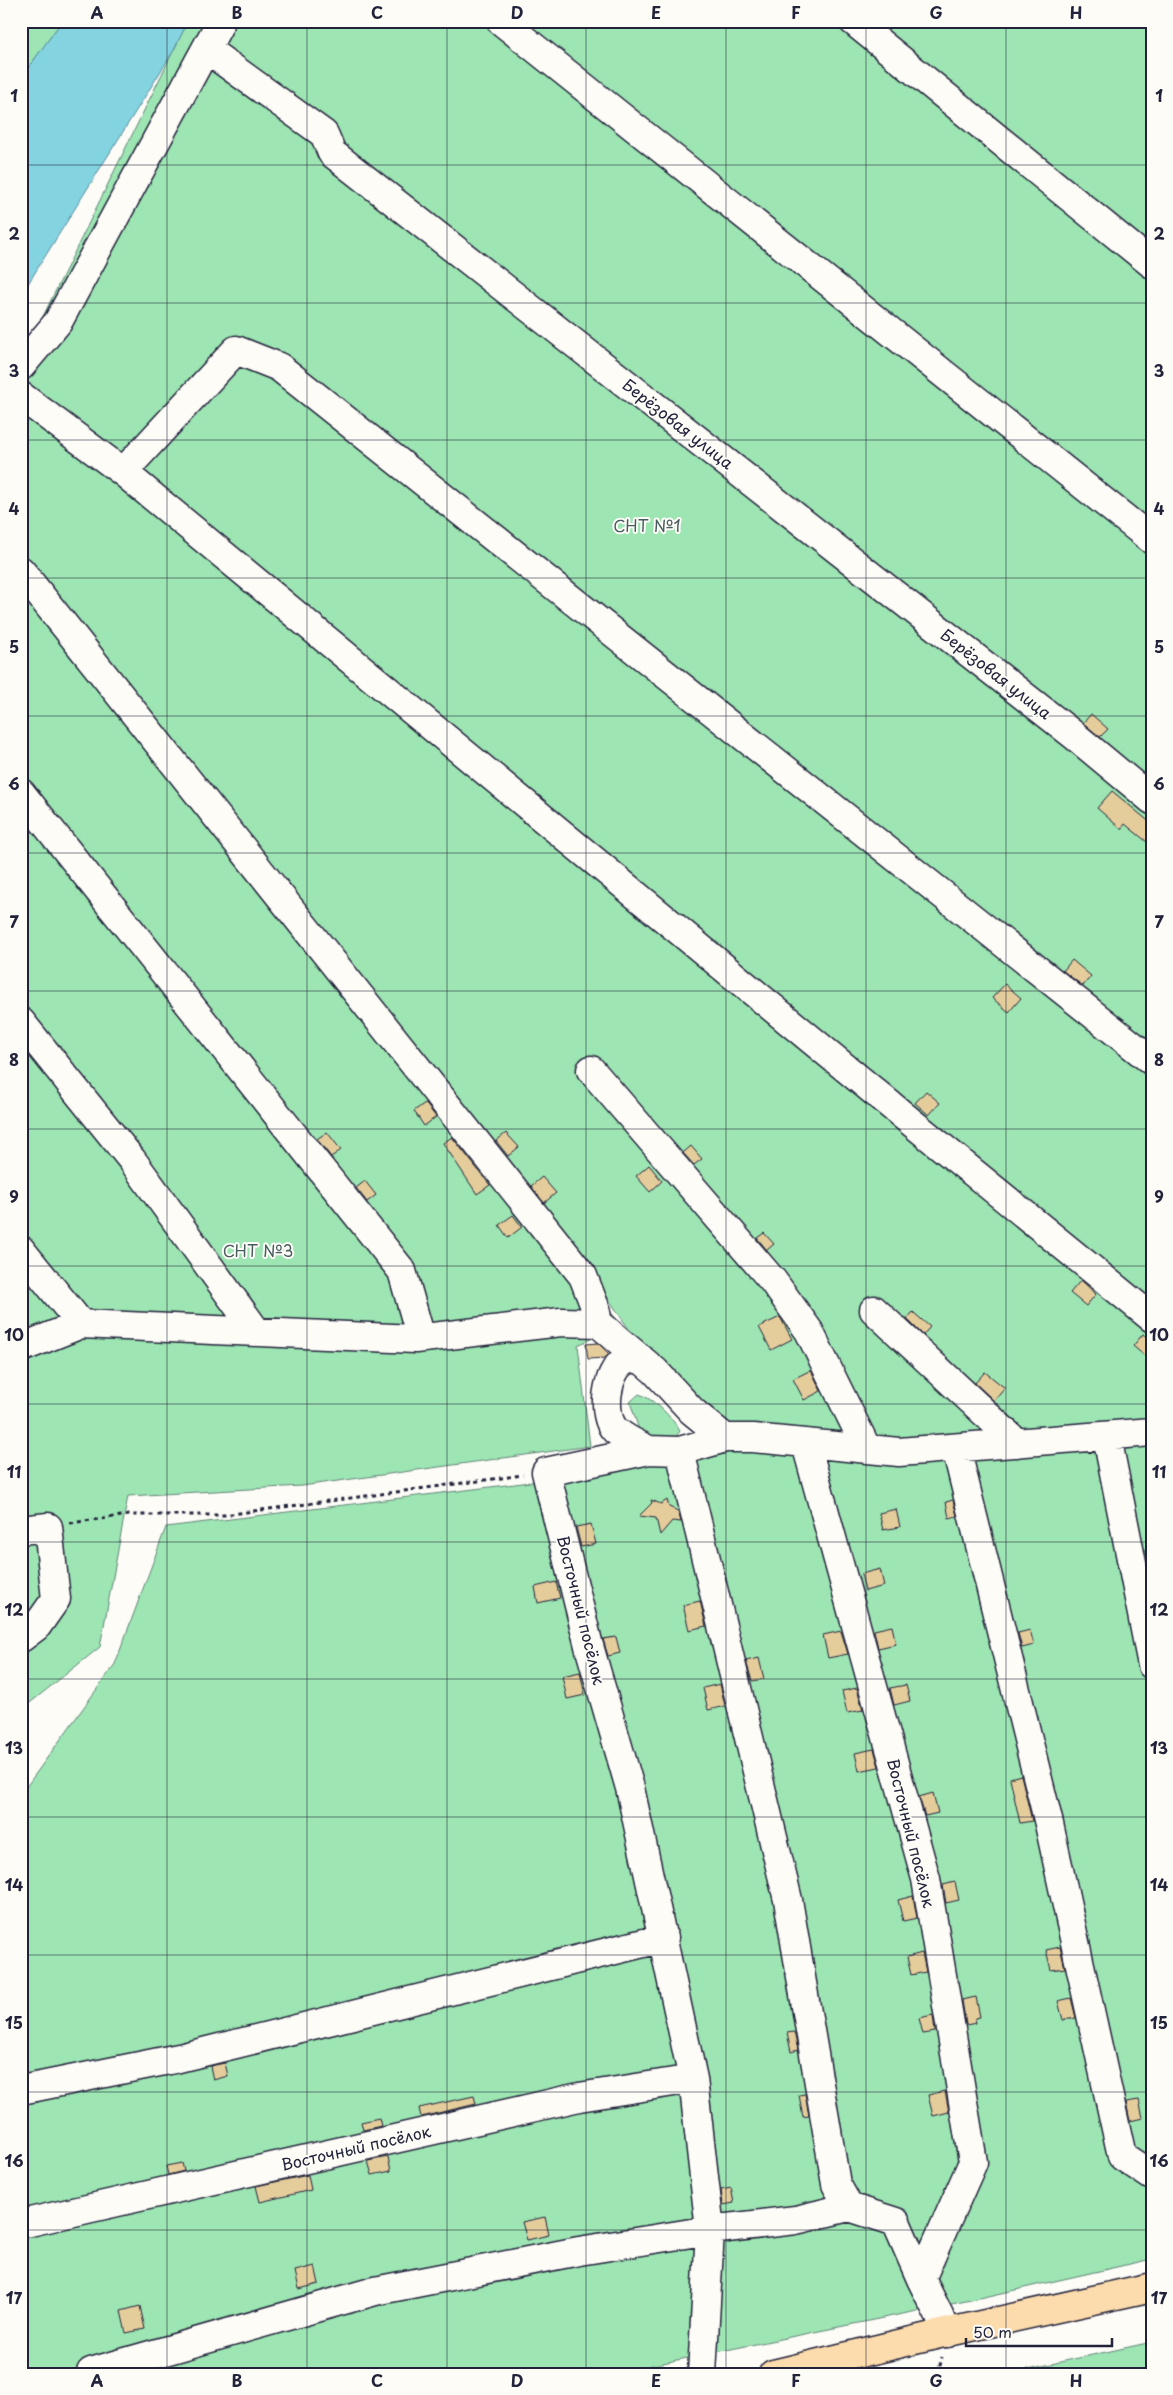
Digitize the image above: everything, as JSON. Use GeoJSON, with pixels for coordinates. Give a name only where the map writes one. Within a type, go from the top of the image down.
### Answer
{"type":"FeatureCollection","features":[{"type":"Feature","properties":{"kind":"main road"},"geometry":{"type":"LineString","coordinates":[[774,2374],[1152,2287]]}},
{"type":"Feature","properties":{"kind":"street"},"geometry":{"type":"LineString","coordinates":[[21,366],[58,322],[221,21]]}},
{"type":"Feature","properties":{"kind":"street"},"geometry":{"type":"LineString","coordinates":[[501,21],[1152,540]]}},
{"type":"Feature","properties":{"kind":"street"},"geometry":{"type":"LineString","coordinates":[[853,21],[1152,264]]}},
{"type":"Feature","properties":{"kind":"street","name":"Берёзовая улица"},"geometry":{"type":"LineString","coordinates":[[206,49],[324,134],[332,153],[1075,736],[1152,800]]}},
{"type":"Feature","properties":{"kind":"street"},"geometry":{"type":"LineString","coordinates":[[124,472],[236,350],[279,367],[1152,1061]]}},
{"type":"Feature","properties":{"kind":"street"},"geometry":{"type":"LineString","coordinates":[[21,396],[124,472],[874,1092],[1152,1318]]}},
{"type":"Feature","properties":{"kind":"street"},"geometry":{"type":"LineString","coordinates":[[21,571],[583,1276],[595,1307],[598,1323]]}},
{"type":"Feature","properties":{"kind":"street"},"geometry":{"type":"LineString","coordinates":[[21,793],[402,1271],[421,1338]]}},
{"type":"Feature","properties":{"kind":"street"},"geometry":{"type":"LineString","coordinates":[[21,1022],[132,1160],[256,1331]]}},
{"type":"Feature","properties":{"kind":"street"},"geometry":{"type":"LineString","coordinates":[[591,1070],[773,1281],[809,1331],[866,1449]]}},
{"type":"Feature","properties":{"kind":"street"},"geometry":{"type":"LineString","coordinates":[[21,1250],[81,1324]]}},
{"type":"Feature","properties":{"kind":"street"},"geometry":{"type":"LineString","coordinates":[[874,1310],[1017,1444]]}},
{"type":"Feature","properties":{"kind":"street"},"geometry":{"type":"LineString","coordinates":[[21,1348],[81,1324],[421,1338],[562,1322],[598,1323],[640,1358],[692,1411],[725,1438]]}},
{"type":"Feature","properties":{"kind":"street"},"geometry":{"type":"LineString","coordinates":[[640,1358],[624,1361],[615,1370],[609,1384],[608,1413],[614,1429],[632,1442],[649,1450]]}},
{"type":"Feature","properties":{"kind":"street"},"geometry":{"type":"LineString","coordinates":[[546,1472],[649,1450],[680,1451],[725,1438],[753,1438],[899,1452],[1152,1432]]}},
{"type":"Feature","properties":{"kind":"street"},"geometry":{"type":"LineString","coordinates":[[1106,1437],[1152,1665]]}},
{"type":"Feature","properties":{"kind":"street","name":"Восточный посёлок"},"geometry":{"type":"LineString","coordinates":[[806,1444],[926,1879],[972,2162],[921,2279]]}},
{"type":"Feature","properties":{"kind":"street"},"geometry":{"type":"LineString","coordinates":[[956,1448],[1049,1824],[1122,2156],[1152,2176]]}},
{"type":"Feature","properties":{"kind":"street"},"geometry":{"type":"LineString","coordinates":[[680,1451],[788,1900],[836,2184],[849,2207]]}},
{"type":"Feature","properties":{"kind":"street","name":"Восточный посёлок"},"geometry":{"type":"LineString","coordinates":[[546,1472],[589,1646],[630,1788],[693,2079],[710,2230],[702,2374]]}},
{"type":"Feature","properties":{"kind":"street"},"geometry":{"type":"LineString","coordinates":[[21,1530],[48,1527],[56,1599],[37,1626],[21,1638]]}},
{"type":"Feature","properties":{"kind":"street"},"geometry":{"type":"LineString","coordinates":[[21,2090],[179,2058],[664,1938]]}},
{"type":"Feature","properties":{"kind":"street","name":"Восточный посёлок"},"geometry":{"type":"LineString","coordinates":[[21,2224],[580,2097],[693,2079]]}},
{"type":"Feature","properties":{"kind":"street"},"geometry":{"type":"LineString","coordinates":[[91,2374],[91,2372],[375,2291],[579,2251],[710,2230],[796,2220],[849,2207],[896,2222],[921,2279],[948,2333]]}},
{"type":"Feature","properties":{"kind":"path"},"geometry":{"type":"LineString","coordinates":[[48,1527],[129,1515],[224,1515],[546,1472]]}},
{"type":"Feature","properties":{"kind":"green space"},"geometry":{"type":"Polygon","coordinates":[[[21,21],[62,21],[21,78],[21,21]]]}},
{"type":"Feature","properties":{"kind":"green space","name":"СНТ №1"},"geometry":{"type":"Polygon","coordinates":[[[188,21],[1152,21],[1152,2259],[971,2300],[609,2374],[21,2374],[21,1794],[115,1664],[166,1527],[555,1479],[712,1454],[564,1232],[42,575],[21,592],[21,356],[25,353],[188,21]]]}},
{"type":"Feature","properties":{"kind":"green space","name":"СНТ №3"},"geometry":{"type":"Polygon","coordinates":[[[34,592],[621,1325],[578,1345],[590,1446],[302,1486],[128,1496],[100,1647],[21,1710],[21,602],[34,592]]]}},
{"type":"Feature","properties":{"kind":"green space"},"geometry":{"type":"Polygon","coordinates":[[[639,1394],[656,1404],[672,1420],[680,1431],[675,1438],[658,1440],[639,1430],[630,1402],[639,1394]]]}},
{"type":"Feature","properties":{"kind":"green space"},"geometry":{"type":"Polygon","coordinates":[[[1152,2342],[1152,2374],[1005,2374],[1152,2342]]]}},
{"type":"Feature","properties":{"kind":"water"},"geometry":{"type":"Polygon","coordinates":[[[62,21],[188,21],[174,50],[21,295],[21,78],[62,21]]]}},
{"type":"Feature","properties":{"kind":"building"},"geometry":{"type":"Polygon","coordinates":[[[1091,714],[1108,729],[1100,737],[1083,723],[1091,714]]]}},
{"type":"Feature","properties":{"kind":"building"},"geometry":{"type":"Polygon","coordinates":[[[1112,791],[1152,824],[1152,846],[1125,824],[1121,829],[1097,808],[1112,791]]]}},
{"type":"Feature","properties":{"kind":"building"},"geometry":{"type":"Polygon","coordinates":[[[1072,960],[1091,976],[1083,986],[1063,971],[1072,960]]]}},
{"type":"Feature","properties":{"kind":"building"},"geometry":{"type":"Polygon","coordinates":[[[1005,984],[1021,998],[1009,1012],[992,998],[1005,984]]]}},
{"type":"Feature","properties":{"kind":"building"},"geometry":{"type":"Polygon","coordinates":[[[926,1091],[940,1103],[929,1115],[915,1103],[926,1091]]]}},
{"type":"Feature","properties":{"kind":"building"},"geometry":{"type":"Polygon","coordinates":[[[425,1103],[436,1117],[424,1126],[414,1111],[425,1103]]]}},
{"type":"Feature","properties":{"kind":"building"},"geometry":{"type":"Polygon","coordinates":[[[327,1132],[341,1150],[331,1157],[317,1139],[327,1132]]]}},
{"type":"Feature","properties":{"kind":"building"},"geometry":{"type":"Polygon","coordinates":[[[506,1133],[519,1147],[508,1156],[496,1141],[506,1133]]]}},
{"type":"Feature","properties":{"kind":"building"},"geometry":{"type":"Polygon","coordinates":[[[452,1137],[490,1185],[477,1194],[443,1143],[452,1137]]]}},
{"type":"Feature","properties":{"kind":"building"},"geometry":{"type":"Polygon","coordinates":[[[691,1146],[702,1159],[694,1165],[683,1153],[691,1146]]]}},
{"type":"Feature","properties":{"kind":"building"},"geometry":{"type":"Polygon","coordinates":[[[649,1165],[662,1181],[650,1192],[636,1176],[649,1165]]]}},
{"type":"Feature","properties":{"kind":"building"},"geometry":{"type":"Polygon","coordinates":[[[542,1177],[556,1193],[544,1203],[531,1186],[542,1177]]]}},
{"type":"Feature","properties":{"kind":"building"},"geometry":{"type":"Polygon","coordinates":[[[365,1181],[376,1195],[367,1202],[356,1188],[365,1181]]]}},
{"type":"Feature","properties":{"kind":"building"},"geometry":{"type":"Polygon","coordinates":[[[513,1215],[522,1227],[508,1238],[499,1225],[513,1215]]]}},
{"type":"Feature","properties":{"kind":"building"},"geometry":{"type":"Polygon","coordinates":[[[764,1233],[774,1244],[767,1250],[757,1238],[764,1233]]]}},
{"type":"Feature","properties":{"kind":"building"},"geometry":{"type":"Polygon","coordinates":[[[1081,1280],[1096,1294],[1086,1306],[1070,1293],[1081,1280]]]}},
{"type":"Feature","properties":{"kind":"building"},"geometry":{"type":"Polygon","coordinates":[[[913,1312],[930,1327],[923,1335],[907,1319],[913,1312]]]}},
{"type":"Feature","properties":{"kind":"building"},"geometry":{"type":"Polygon","coordinates":[[[780,1317],[792,1339],[771,1350],[759,1327],[780,1317]]]}},
{"type":"Feature","properties":{"kind":"building"},"geometry":{"type":"Polygon","coordinates":[[[1143,1334],[1152,1342],[1152,1362],[1133,1346],[1143,1334]]]}},
{"type":"Feature","properties":{"kind":"building"},"geometry":{"type":"Polygon","coordinates":[[[598,1343],[609,1354],[605,1358],[588,1359],[586,1344],[598,1343]]]}},
{"type":"Feature","properties":{"kind":"building"},"geometry":{"type":"Polygon","coordinates":[[[811,1370],[821,1391],[804,1400],[793,1379],[811,1370]]]}},
{"type":"Feature","properties":{"kind":"building"},"geometry":{"type":"Polygon","coordinates":[[[985,1372],[1005,1388],[994,1401],[975,1383],[985,1372]]]}},
{"type":"Feature","properties":{"kind":"building"},"geometry":{"type":"Polygon","coordinates":[[[651,1500],[661,1504],[667,1500],[669,1507],[678,1511],[681,1522],[672,1521],[660,1535],[656,1518],[639,1516],[652,1503],[651,1500]]]}},
{"type":"Feature","properties":{"kind":"building"},"geometry":{"type":"Polygon","coordinates":[[[953,1500],[957,1516],[949,1518],[946,1502],[953,1500]]]}},
{"type":"Feature","properties":{"kind":"building"},"geometry":{"type":"Polygon","coordinates":[[[896,1509],[900,1527],[883,1530],[879,1513],[896,1509]]]}},
{"type":"Feature","properties":{"kind":"building"},"geometry":{"type":"Polygon","coordinates":[[[591,1524],[596,1544],[581,1547],[576,1527],[591,1524]]]}},
{"type":"Feature","properties":{"kind":"building"},"geometry":{"type":"Polygon","coordinates":[[[880,1569],[884,1586],[865,1591],[861,1574],[880,1569]]]}},
{"type":"Feature","properties":{"kind":"building"},"geometry":{"type":"Polygon","coordinates":[[[556,1582],[560,1598],[538,1603],[535,1587],[556,1582]]]}},
{"type":"Feature","properties":{"kind":"building"},"geometry":{"type":"Polygon","coordinates":[[[700,1601],[706,1626],[689,1630],[683,1605],[700,1601]]]}},
{"type":"Feature","properties":{"kind":"building"},"geometry":{"type":"Polygon","coordinates":[[[892,1626],[896,1644],[878,1648],[874,1630],[892,1626]]]}},
{"type":"Feature","properties":{"kind":"building"},"geometry":{"type":"Polygon","coordinates":[[[1030,1630],[1034,1645],[1022,1648],[1018,1633],[1030,1630]]]}},
{"type":"Feature","properties":{"kind":"building"},"geometry":{"type":"Polygon","coordinates":[[[841,1631],[848,1654],[828,1658],[823,1635],[841,1631]]]}},
{"type":"Feature","properties":{"kind":"building"},"geometry":{"type":"Polygon","coordinates":[[[616,1637],[620,1653],[608,1656],[603,1639],[616,1637]]]}},
{"type":"Feature","properties":{"kind":"building"},"geometry":{"type":"Polygon","coordinates":[[[759,1658],[764,1679],[752,1681],[746,1661],[759,1658]]]}},
{"type":"Feature","properties":{"kind":"building"},"geometry":{"type":"Polygon","coordinates":[[[580,1672],[585,1695],[567,1699],[562,1676],[580,1672]]]}},
{"type":"Feature","properties":{"kind":"building"},"geometry":{"type":"Polygon","coordinates":[[[720,1684],[725,1706],[708,1710],[703,1688],[720,1684]]]}},
{"type":"Feature","properties":{"kind":"building"},"geometry":{"type":"Polygon","coordinates":[[[906,1685],[910,1701],[894,1705],[890,1688],[906,1685]]]}},
{"type":"Feature","properties":{"kind":"building"},"geometry":{"type":"Polygon","coordinates":[[[857,1688],[863,1710],[847,1713],[842,1691],[857,1688]]]}},
{"type":"Feature","properties":{"kind":"building"},"geometry":{"type":"Polygon","coordinates":[[[874,1749],[879,1767],[859,1771],[855,1753],[874,1749]]]}},
{"type":"Feature","properties":{"kind":"building"},"geometry":{"type":"Polygon","coordinates":[[[1021,1775],[1032,1821],[1020,1823],[1010,1778],[1021,1775]]]}},
{"type":"Feature","properties":{"kind":"building"},"geometry":{"type":"Polygon","coordinates":[[[933,1793],[938,1813],[925,1816],[919,1797],[933,1793]]]}},
{"type":"Feature","properties":{"kind":"building"},"geometry":{"type":"Polygon","coordinates":[[[955,1882],[959,1900],[946,1903],[943,1885],[955,1882]]]}},
{"type":"Feature","properties":{"kind":"building"},"geometry":{"type":"Polygon","coordinates":[[[913,1896],[917,1918],[903,1921],[898,1900],[913,1896]]]}},
{"type":"Feature","properties":{"kind":"building"},"geometry":{"type":"Polygon","coordinates":[[[1060,1947],[1065,1968],[1051,1970],[1046,1950],[1060,1947]]]}},
{"type":"Feature","properties":{"kind":"building"},"geometry":{"type":"Polygon","coordinates":[[[922,1953],[926,1972],[911,1975],[907,1957],[922,1953]]]}},
{"type":"Feature","properties":{"kind":"building"},"geometry":{"type":"Polygon","coordinates":[[[976,1997],[980,2017],[975,2018],[976,2023],[966,2025],[962,2000],[976,1997]]]}},
{"type":"Feature","properties":{"kind":"building"},"geometry":{"type":"Polygon","coordinates":[[[1071,1998],[1076,2018],[1063,2020],[1058,2001],[1071,1998]]]}},
{"type":"Feature","properties":{"kind":"building"},"geometry":{"type":"Polygon","coordinates":[[[933,2015],[935,2032],[923,2034],[919,2018],[933,2015]]]}},
{"type":"Feature","properties":{"kind":"building"},"geometry":{"type":"Polygon","coordinates":[[[794,2032],[798,2050],[791,2052],[787,2033],[794,2032]]]}},
{"type":"Feature","properties":{"kind":"building"},"geometry":{"type":"Polygon","coordinates":[[[225,2063],[228,2076],[213,2080],[210,2066],[225,2063]]]}},
{"type":"Feature","properties":{"kind":"building"},"geometry":{"type":"Polygon","coordinates":[[[945,2091],[949,2112],[933,2116],[928,2095],[945,2091]]]}},
{"type":"Feature","properties":{"kind":"building"},"geometry":{"type":"Polygon","coordinates":[[[805,2094],[809,2116],[803,2117],[799,2095],[805,2094]]]}},
{"type":"Feature","properties":{"kind":"building"},"geometry":{"type":"Polygon","coordinates":[[[474,2096],[476,2104],[421,2117],[419,2108],[474,2096]]]}},
{"type":"Feature","properties":{"kind":"building"},"geometry":{"type":"Polygon","coordinates":[[[1139,2100],[1143,2118],[1130,2121],[1126,2102],[1139,2100]]]}},
{"type":"Feature","properties":{"kind":"building"},"geometry":{"type":"Polygon","coordinates":[[[379,2118],[381,2126],[363,2130],[361,2122],[379,2118]]]}},
{"type":"Feature","properties":{"kind":"building"},"geometry":{"type":"Polygon","coordinates":[[[388,2157],[391,2171],[372,2175],[368,2161],[388,2157]]]}},
{"type":"Feature","properties":{"kind":"building"},"geometry":{"type":"Polygon","coordinates":[[[182,2163],[184,2171],[168,2175],[166,2166],[182,2163]]]}},
{"type":"Feature","properties":{"kind":"building"},"geometry":{"type":"Polygon","coordinates":[[[308,2175],[311,2190],[260,2202],[256,2186],[308,2175]]]}},
{"type":"Feature","properties":{"kind":"building"},"geometry":{"type":"Polygon","coordinates":[[[731,2188],[734,2203],[723,2205],[721,2190],[731,2188]]]}},
{"type":"Feature","properties":{"kind":"building"},"geometry":{"type":"Polygon","coordinates":[[[545,2217],[549,2235],[527,2240],[522,2222],[545,2217]]]}},
{"type":"Feature","properties":{"kind":"building"},"geometry":{"type":"Polygon","coordinates":[[[315,2266],[319,2284],[299,2289],[295,2271],[315,2266]]]}},
{"type":"Feature","properties":{"kind":"building"},"geometry":{"type":"Polygon","coordinates":[[[140,2306],[145,2329],[126,2333],[121,2311],[140,2306]]]}}]}
